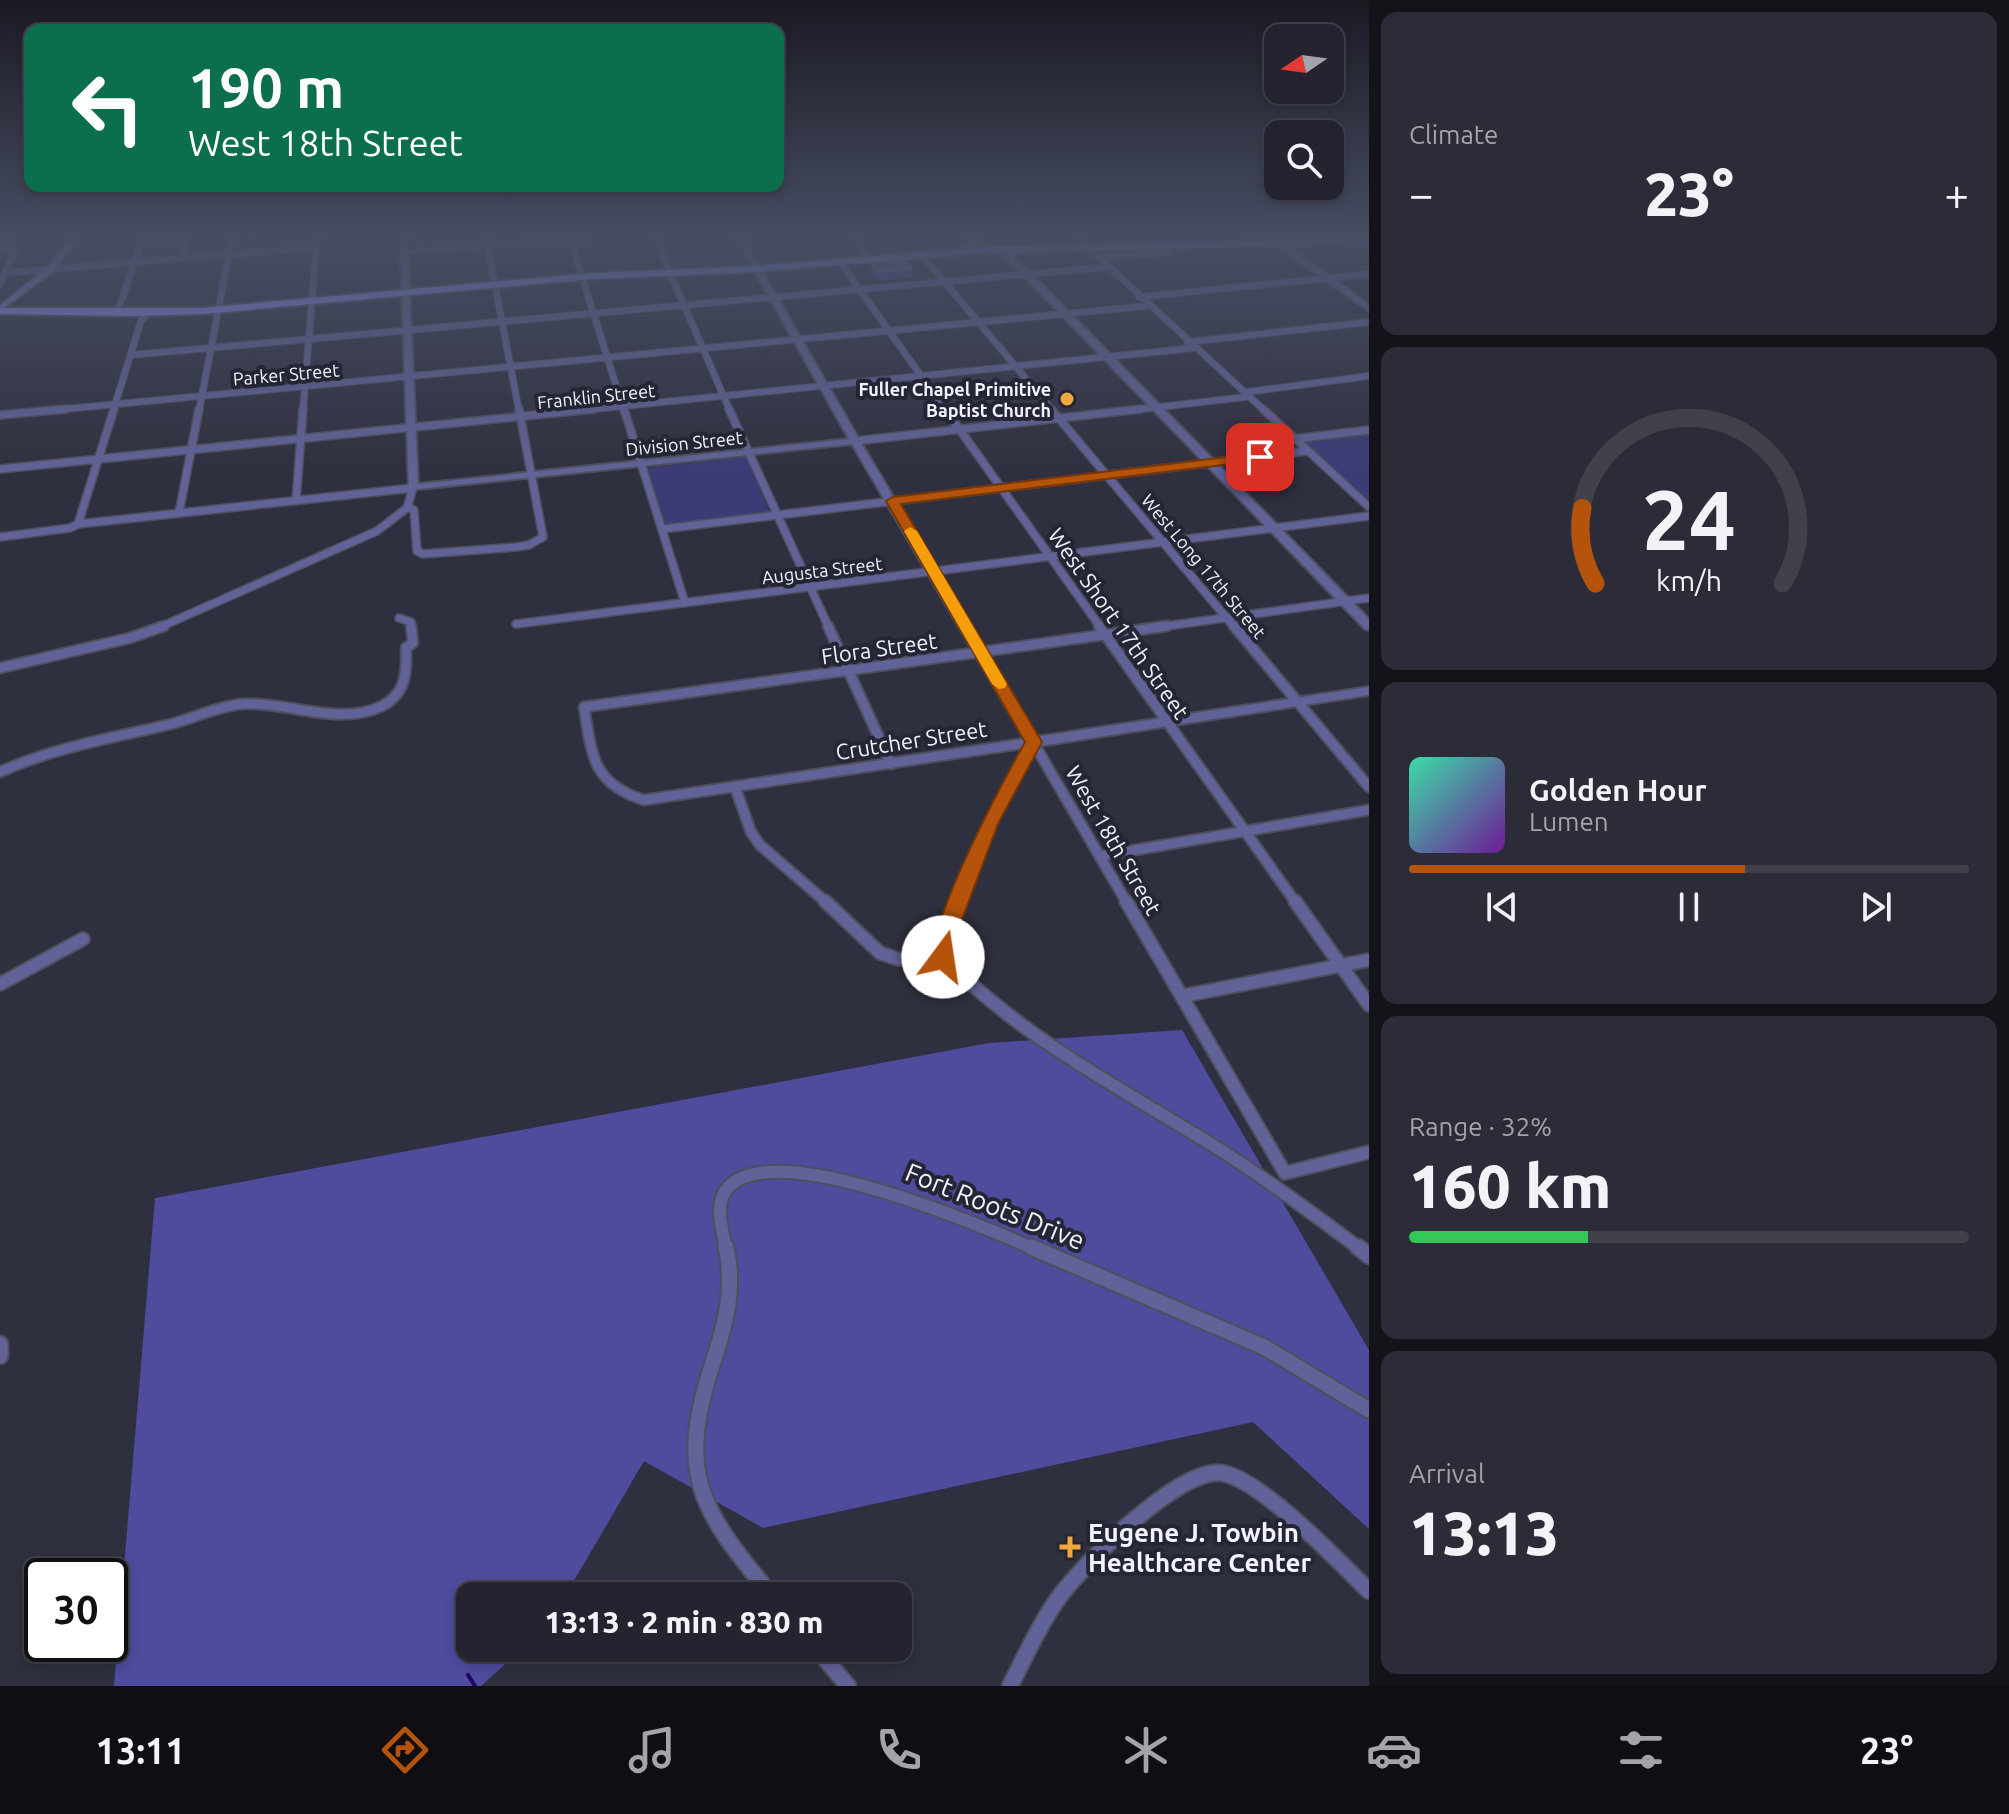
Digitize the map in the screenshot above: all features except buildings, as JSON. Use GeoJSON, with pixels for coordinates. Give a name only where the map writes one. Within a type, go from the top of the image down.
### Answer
{"type":"FeatureCollection","features":[{"type":"Feature","properties":{"kind":"street"},"geometry":{"type":"LineString","coordinates":[[78,524],[145,317]]}},
{"type":"Feature","properties":{"kind":"street"},"geometry":{"type":"LineString","coordinates":[[179,513],[218,317]]}},
{"type":"Feature","properties":{"kind":"street"},"geometry":{"type":"LineString","coordinates":[[296,501],[311,317]]}},
{"type":"Feature","properties":{"kind":"street"},"geometry":{"type":"LineString","coordinates":[[0,668],[130,638],[175,622],[377,531],[407,507],[413,488],[405,317]]}},
{"type":"Feature","properties":{"kind":"street"},"geometry":{"type":"LineString","coordinates":[[407,507],[414,510],[417,551],[435,554],[516,547],[529,545],[543,537],[501,317]]}},
{"type":"Feature","properties":{"kind":"street"},"geometry":{"type":"LineString","coordinates":[[131,355],[556,317]]}},
{"type":"Feature","properties":{"kind":"street"},"geometry":{"type":"LineString","coordinates":[[595,317],[685,603]]}},
{"type":"Feature","properties":{"kind":"street"},"geometry":{"type":"LineString","coordinates":[[689,317],[891,764]]}},
{"type":"Feature","properties":{"kind":"street","name":"West 18th Street"},"geometry":{"type":"LineString","coordinates":[[785,317],[824,388],[1285,1173],[1369,1152]]}},
{"type":"Feature","properties":{"kind":"street","name":"West Short 17th Street"},"geometry":{"type":"LineString","coordinates":[[880,317],[1369,1005]]}},
{"type":"Feature","properties":{"kind":"street","name":"West Long 17th Street"},"geometry":{"type":"LineString","coordinates":[[973,317],[1369,787]]}},
{"type":"Feature","properties":{"kind":"street","name":"Parker Street"},"geometry":{"type":"LineString","coordinates":[[0,415],[1029,317]]}},
{"type":"Feature","properties":{"kind":"street"},"geometry":{"type":"LineString","coordinates":[[1069,317],[1369,626]]}},
{"type":"Feature","properties":{"kind":"street"},"geometry":{"type":"LineString","coordinates":[[1160,317],[1369,507]]}},
{"type":"Feature","properties":{"kind":"street"},"geometry":{"type":"LineString","coordinates":[[1187,342],[1369,322]]}},
{"type":"Feature","properties":{"kind":"street","name":"Franklin Street"},"geometry":{"type":"LineString","coordinates":[[0,469],[824,388],[1194,348]]}},
{"type":"Feature","properties":{"kind":"street","name":"Division Street"},"geometry":{"type":"LineString","coordinates":[[0,537],[70,528],[78,524],[1246,397],[1247,392],[1265,387],[1369,376]]}},
{"type":"Feature","properties":{"kind":"street"},"geometry":{"type":"LineString","coordinates":[[1293,439],[1369,430]]}},
{"type":"Feature","properties":{"kind":"street"},"geometry":{"type":"LineString","coordinates":[[662,529],[1307,451]]}},
{"type":"Feature","properties":{"kind":"street","name":"Augusta Street"},"geometry":{"type":"LineString","coordinates":[[516,624],[1369,516]]}},
{"type":"Feature","properties":{"kind":"street","name":"Flora Street"},"geometry":{"type":"LineString","coordinates":[[650,800],[629,797],[603,781],[596,769],[584,707],[1369,598]]}},
{"type":"Feature","properties":{"kind":"street"},"geometry":{"type":"LineString","coordinates":[[0,772],[76,743],[157,727],[235,706],[353,712],[379,708],[392,700],[407,682],[406,648],[413,643],[411,622],[399,618]]}},
{"type":"Feature","properties":{"kind":"street","name":"Crutcher Street"},"geometry":{"type":"LineString","coordinates":[[650,800],[1369,691]]}},
{"type":"Feature","properties":{"kind":"street"},"geometry":{"type":"LineString","coordinates":[[943,957],[948,930],[989,824],[1033,742]]}},
{"type":"Feature","properties":{"kind":"street"},"geometry":{"type":"LineString","coordinates":[[735,787],[751,832],[760,845],[821,896],[870,946],[898,959],[943,957]]}},
{"type":"Feature","properties":{"kind":"street"},"geometry":{"type":"LineString","coordinates":[[1100,856],[1369,810]]}},
{"type":"Feature","properties":{"kind":"street"},"geometry":{"type":"LineString","coordinates":[[0,984],[83,939]]}},
{"type":"Feature","properties":{"kind":"street"},"geometry":{"type":"LineString","coordinates":[[943,957],[965,981],[1036,1040],[1209,1143],[1317,1216],[1369,1256]]}},
{"type":"Feature","properties":{"kind":"street"},"geometry":{"type":"LineString","coordinates":[[1182,996],[1369,960]]}},
{"type":"Feature","properties":{"kind":"street","name":"Fort Roots Drive"},"geometry":{"type":"LineString","coordinates":[[761,1582],[712,1522],[696,1468],[695,1438],[702,1393],[731,1295],[732,1264],[721,1202],[729,1186],[757,1171],[784,1172],[895,1193],[939,1208],[1264,1347],[1369,1410]]}},
{"type":"Feature","properties":{"kind":"street"},"geometry":{"type":"LineString","coordinates":[[0,1344],[0,1356]]}},
{"type":"Feature","properties":{"kind":"street"},"geometry":{"type":"LineString","coordinates":[[1010,1686],[1058,1599],[1090,1561],[1166,1495],[1207,1474],[1222,1473],[1250,1489],[1305,1531],[1369,1591]]}},
{"type":"Feature","properties":{"kind":"street"},"geometry":{"type":"LineString","coordinates":[[828,1662],[848,1686]]}},
{"type":"Feature","properties":{"kind":"shaded area"},"geometry":{"type":"Polygon","coordinates":[[[1369,433],[1369,500],[1304,441],[1369,433]]]}},
{"type":"Feature","properties":{"kind":"shaded area"},"geometry":{"type":"Polygon","coordinates":[[[746,457],[770,513],[665,524],[647,468],[746,457]]]}},
{"type":"Feature","properties":{"kind":"shaded area"},"geometry":{"type":"Polygon","coordinates":[[[1182,1030],[1369,1350],[1369,1529],[1253,1422],[763,1528],[644,1461],[573,1582],[456,1582],[456,1662],[508,1662],[481,1686],[114,1686],[116,1662],[128,1662],[128,1558],[125,1558],[155,1198],[989,1043],[1182,1030]]]}},
{"type":"Feature","properties":{"kind":"waterway"},"geometry":{"type":"LineString","coordinates":[[468,1675],[475,1686]]}},
{"type":"Feature","properties":{"kind":"slow traffic"},"geometry":{"type":"LineString","coordinates":[[910,531],[999,684]]}},
{"type":"Feature","properties":{"kind":"place","name":"Fuller Chapel Primitive Baptist Church"},"geometry":{"type":"Point","coordinates":[1067,399]}},
{"type":"Feature","properties":{"kind":"place","name":"Eugene J. Towbin Healthcare Center"},"geometry":{"type":"Point","coordinates":[1070,1547]}},
{"type":"Feature","properties":{"kind":"route"},"geometry":{"type":"LineString","coordinates":[[943,957],[948,930],[989,824],[1033,742],[893,501],[1260,457]]}}]}
